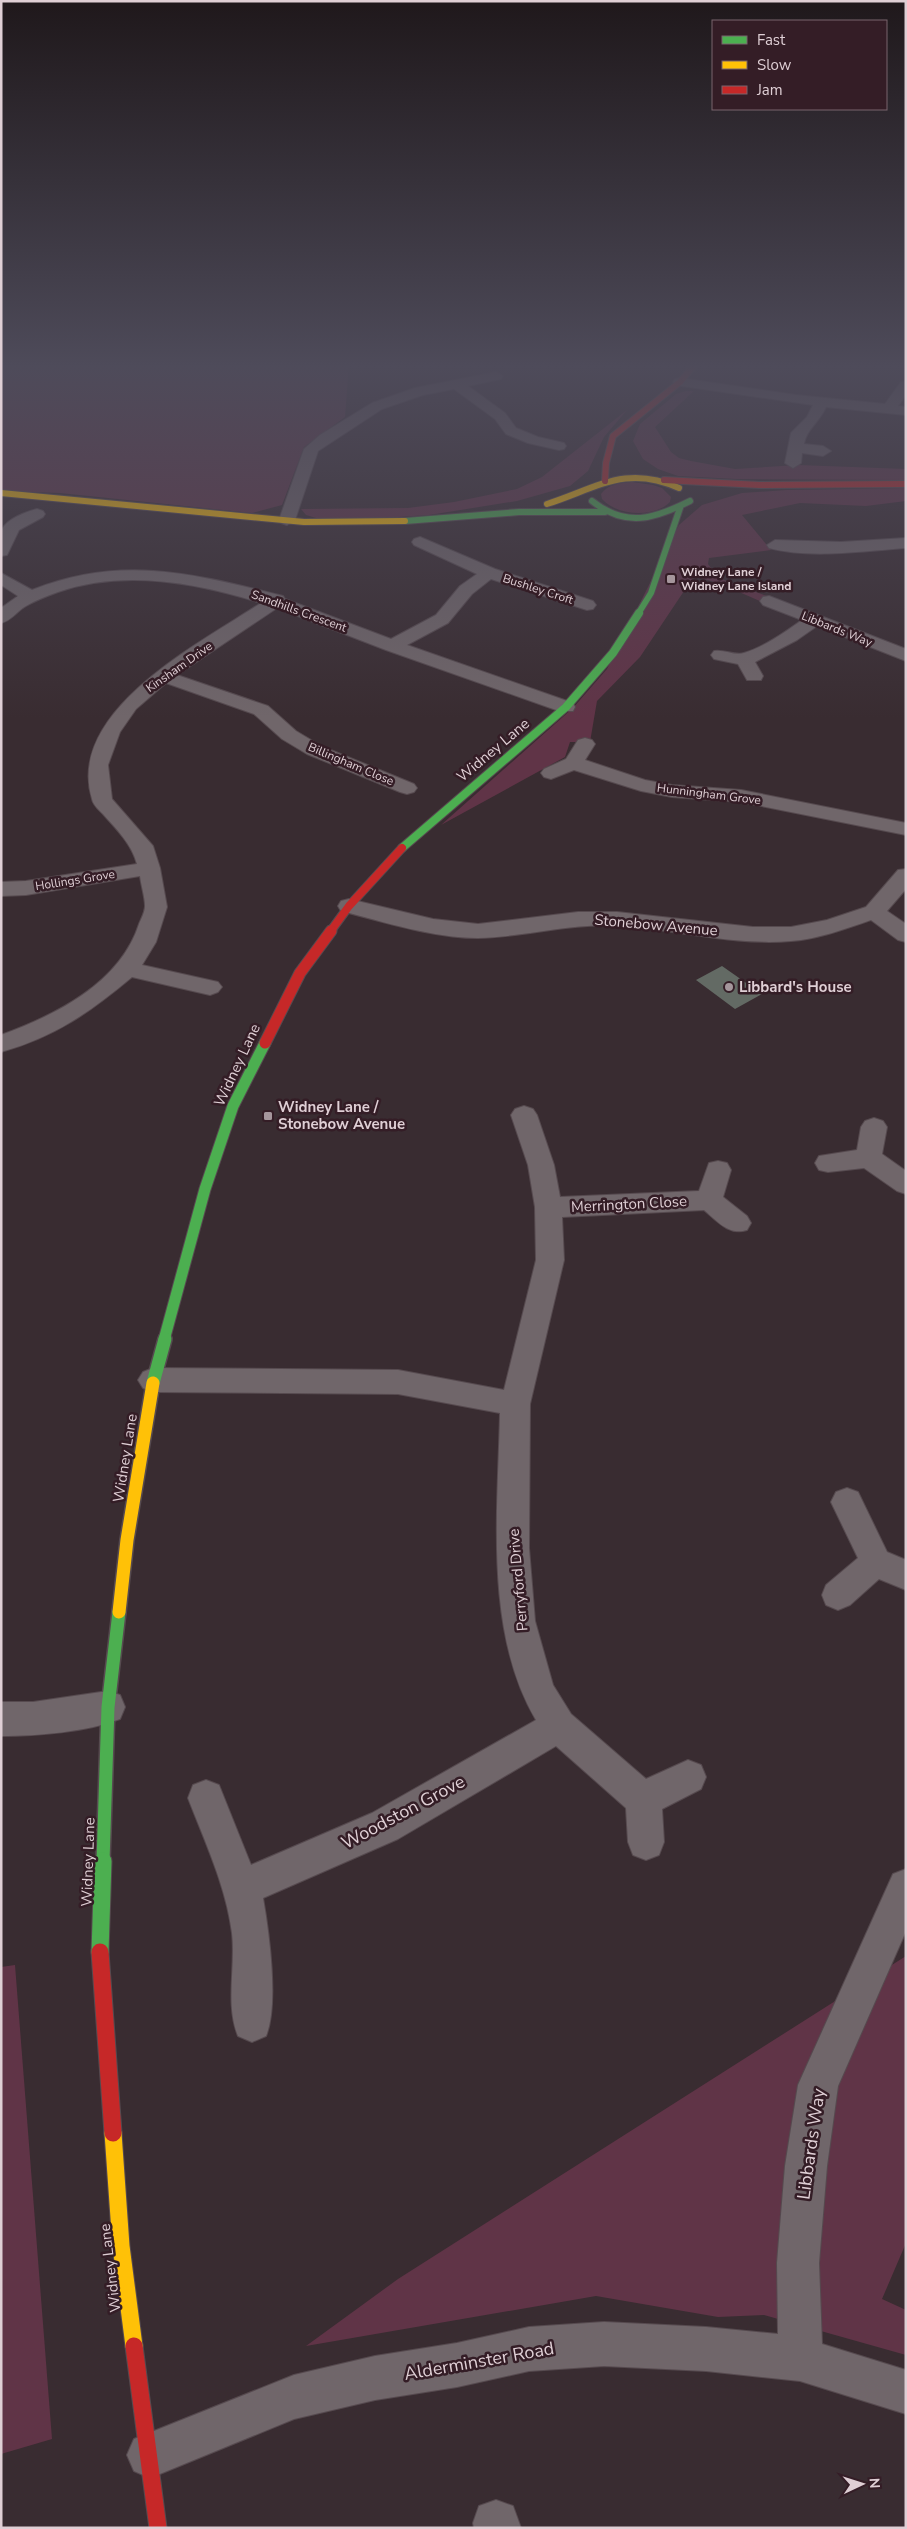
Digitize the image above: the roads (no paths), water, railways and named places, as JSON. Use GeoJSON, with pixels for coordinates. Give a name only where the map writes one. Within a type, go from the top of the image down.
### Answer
{"type":"FeatureCollection","features":[{"type":"Feature","properties":{"kind":"street"},"geometry":{"type":"LineString","coordinates":[[287,520],[300,482]]}},
{"type":"Feature","properties":{"kind":"street"},"geometry":{"type":"LineString","coordinates":[[509,512],[561,501],[603,482]]}},
{"type":"Feature","properties":{"kind":"street"},"geometry":{"type":"LineString","coordinates":[[666,482],[682,490],[684,505]]}},
{"type":"Feature","properties":{"kind":"street"},"geometry":{"type":"LineString","coordinates":[[710,482],[760,485],[906,484]]}},
{"type":"Feature","properties":{"kind":"street"},"geometry":{"type":"LineString","coordinates":[[1,494],[62,496],[287,520],[335,523],[383,522],[509,512],[605,512],[623,516],[654,516],[708,496],[760,485]]}},
{"type":"Feature","properties":{"kind":"street"},"geometry":{"type":"LineString","coordinates":[[594,487],[590,495],[591,500],[605,512]]}},
{"type":"Feature","properties":{"kind":"street","name":"Widney Lane"},"geometry":{"type":"LineString","coordinates":[[158,2528],[121,2246],[100,1959],[108,1707],[127,1540],[153,1380],[205,1189],[233,1106],[300,973],[349,906],[408,841],[566,707],[613,653],[651,593],[659,576],[662,558],[684,505]]}},
{"type":"Feature","properties":{"kind":"street"},"geometry":{"type":"LineString","coordinates":[[1,551],[9,519],[37,514]]}},
{"type":"Feature","properties":{"kind":"street"},"geometry":{"type":"LineString","coordinates":[[623,516],[645,530]]}},
{"type":"Feature","properties":{"kind":"street"},"geometry":{"type":"LineString","coordinates":[[438,550],[459,541]]}},
{"type":"Feature","properties":{"kind":"street","name":"Bushley Croft"},"geometry":{"type":"LineString","coordinates":[[420,542],[489,573],[587,605]]}},
{"type":"Feature","properties":{"kind":"street"},"geometry":{"type":"LineString","coordinates":[[775,545],[806,553],[906,543]]}},
{"type":"Feature","properties":{"kind":"street"},"geometry":{"type":"LineString","coordinates":[[654,544],[662,558]]}},
{"type":"Feature","properties":{"kind":"street","name":"Bushley Croft"},"geometry":{"type":"LineString","coordinates":[[392,646],[442,619],[466,590],[489,573]]}},
{"type":"Feature","properties":{"kind":"street","name":"Sandhills Crescent"},"geometry":{"type":"LineString","coordinates":[[1,618],[7,611],[30,596],[73,582],[110,575],[143,574],[210,583],[277,600],[392,646],[566,707]]}},
{"type":"Feature","properties":{"kind":"street"},"geometry":{"type":"LineString","coordinates":[[1,578],[30,596]]}},
{"type":"Feature","properties":{"kind":"street","name":"Kinsham Drive"},"geometry":{"type":"LineString","coordinates":[[1,1044],[42,1029],[84,1005],[128,969],[145,942],[156,907],[149,868],[142,846],[102,800],[98,766],[110,732],[129,705],[163,676],[277,600]]}},
{"type":"Feature","properties":{"kind":"street","name":"Libbards Way"},"geometry":{"type":"LineString","coordinates":[[769,601],[906,656]]}},
{"type":"Feature","properties":{"kind":"street"},"geometry":{"type":"LineString","coordinates":[[720,655],[749,668],[814,620]]}},
{"type":"Feature","properties":{"kind":"street","name":"Billingham Close"},"geometry":{"type":"LineString","coordinates":[[163,676],[261,710],[289,735],[314,750],[367,770],[406,788]]}},
{"type":"Feature","properties":{"kind":"street"},"geometry":{"type":"LineString","coordinates":[[551,773],[573,763],[585,744]]}},
{"type":"Feature","properties":{"kind":"street","name":"Hunningham Grove"},"geometry":{"type":"LineString","coordinates":[[573,763],[657,788],[707,795],[741,796],[906,829]]}},
{"type":"Feature","properties":{"kind":"street","name":"Hollings Grove"},"geometry":{"type":"LineString","coordinates":[[1,889],[26,888],[149,868]]}},
{"type":"Feature","properties":{"kind":"street"},"geometry":{"type":"LineString","coordinates":[[906,875],[874,912],[906,935]]}},
{"type":"Feature","properties":{"kind":"street","name":"Stonebow Avenue"},"geometry":{"type":"LineString","coordinates":[[349,906],[433,926],[478,931],[578,920],[617,919],[753,934],[792,934],[831,926],[874,912]]}},
{"type":"Feature","properties":{"kind":"street"},"geometry":{"type":"LineString","coordinates":[[128,969],[210,987]]}},
{"type":"Feature","properties":{"kind":"street","name":"Perryford Drive"},"geometry":{"type":"LineString","coordinates":[[524,1115],[541,1165],[548,1207],[550,1260],[515,1404],[513,1548],[519,1621],[538,1691],[559,1726],[643,1800]]}},
{"type":"Feature","properties":{"kind":"street"},"geometry":{"type":"LineString","coordinates":[[868,1158],[874,1127]]}},
{"type":"Feature","properties":{"kind":"street"},"geometry":{"type":"LineString","coordinates":[[828,1163],[868,1158],[906,1184]]}},
{"type":"Feature","properties":{"kind":"street"},"geometry":{"type":"LineString","coordinates":[[718,1170],[710,1200],[738,1223]]}},
{"type":"Feature","properties":{"kind":"street","name":"Merrington Close"},"geometry":{"type":"LineString","coordinates":[[548,1207],[636,1205],[710,1200]]}},
{"type":"Feature","properties":{"kind":"street"},"geometry":{"type":"LineString","coordinates":[[153,1380],[398,1382],[515,1404]]}},
{"type":"Feature","properties":{"kind":"street"},"geometry":{"type":"LineString","coordinates":[[847,1502],[876,1562],[906,1576]]}},
{"type":"Feature","properties":{"kind":"street"},"geometry":{"type":"LineString","coordinates":[[838,1595],[876,1562]]}},
{"type":"Feature","properties":{"kind":"street"},"geometry":{"type":"LineString","coordinates":[[1,1719],[33,1719],[108,1707]]}},
{"type":"Feature","properties":{"kind":"street","name":"Woodston Grove"},"geometry":{"type":"LineString","coordinates":[[242,1888],[385,1826],[559,1726]]}},
{"type":"Feature","properties":{"kind":"street"},"geometry":{"type":"LineString","coordinates":[[646,1842],[643,1800],[688,1777]]}},
{"type":"Feature","properties":{"kind":"street"},"geometry":{"type":"LineString","coordinates":[[206,1798],[242,1888],[251,1934],[252,2022]]}},
{"type":"Feature","properties":{"kind":"street","name":"Libbards Way"},"geometry":{"type":"LineString","coordinates":[[800,2359],[798,2263],[806,2166],[818,2085],[906,1887]]}},
{"type":"Feature","properties":{"kind":"street","name":"Alderminster Road"},"geometry":{"type":"LineString","coordinates":[[150,2456],[294,2397],[375,2378],[457,2365],[529,2349],[604,2344],[706,2349],[800,2359],[906,2392]]}},
{"type":"Feature","properties":{"kind":"place","name":"Widney Lane / Widney Lane Island"},"geometry":{"type":"Point","coordinates":[671,579]}},
{"type":"Feature","properties":{"kind":"place","name":"Libbard's House"},"geometry":{"type":"Point","coordinates":[729,987]}},
{"type":"Feature","properties":{"kind":"place","name":"Widney Lane / Stonebow Avenue"},"geometry":{"type":"Point","coordinates":[268,1116]}}]}
